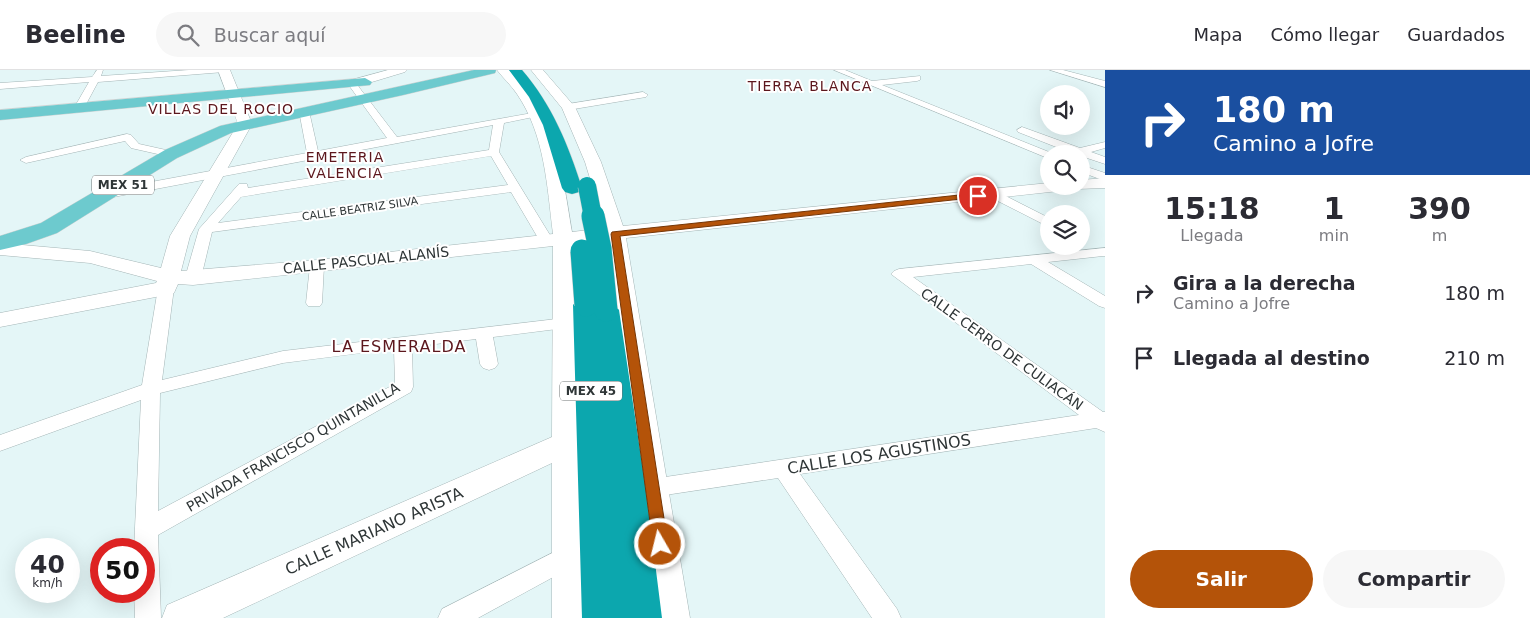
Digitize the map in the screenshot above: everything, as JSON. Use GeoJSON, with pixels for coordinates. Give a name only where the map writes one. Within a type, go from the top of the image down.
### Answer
{"type":"FeatureCollection","features":[{"type":"Feature","properties":{"kind":"highway","name":"MEX 45"},"geometry":{"type":"LineString","coordinates":[[514,70],[534,93],[556,134],[576,206],[582,250],[625,482],[603,618]]}},
{"type":"Feature","properties":{"kind":"highway","name":"MEX 45"},"geometry":{"type":"LineString","coordinates":[[526,70],[545,93],[568,134],[580,163],[594,215],[641,618]]}},
{"type":"Feature","properties":{"kind":"main road"},"geometry":{"type":"LineString","coordinates":[[167,283],[180,236],[245,124],[224,70]]}},
{"type":"Feature","properties":{"kind":"main road"},"geometry":{"type":"LineString","coordinates":[[352,84],[401,70]]}},
{"type":"Feature","properties":{"kind":"main road"},"geometry":{"type":"LineString","coordinates":[[0,115],[234,96],[352,84],[458,70]]}},
{"type":"Feature","properties":{"kind":"main road","name":"MEX 51"},"geometry":{"type":"LineString","coordinates":[[0,243],[49,228],[108,194],[171,154],[215,133],[245,124],[403,91],[490,70]]}},
{"type":"Feature","properties":{"kind":"main road"},"geometry":{"type":"LineString","coordinates":[[403,91],[501,70],[523,93],[535,114],[553,164],[554,239],[565,290],[571,618]]}},
{"type":"Feature","properties":{"kind":"main road"},"geometry":{"type":"LineString","coordinates":[[537,70],[568,107],[593,162],[616,234],[626,294],[625,482],[671,618]]}},
{"type":"Feature","properties":{"kind":"main road"},"geometry":{"type":"LineString","coordinates":[[1090,184],[1105,183]]}},
{"type":"Feature","properties":{"kind":"main road","name":"CALLE PASCUAL ALANÍS"},"geometry":{"type":"LineString","coordinates":[[167,283],[193,278],[554,239],[1040,189]]}},
{"type":"Feature","properties":{"kind":"main road"},"geometry":{"type":"LineString","coordinates":[[0,249],[90,257],[167,283]]}},
{"type":"Feature","properties":{"kind":"main road"},"geometry":{"type":"LineString","coordinates":[[0,320],[167,283]]}},
{"type":"Feature","properties":{"kind":"main road"},"geometry":{"type":"LineString","coordinates":[[565,290],[596,286],[626,294]]}},
{"type":"Feature","properties":{"kind":"main road","name":"CALLE MARIANO ARISTA"},"geometry":{"type":"LineString","coordinates":[[181,618],[567,443]]}},
{"type":"Feature","properties":{"kind":"street"},"geometry":{"type":"LineString","coordinates":[[79,108],[100,70]]}},
{"type":"Feature","properties":{"kind":"street"},"geometry":{"type":"LineString","coordinates":[[0,86],[224,70]]}},
{"type":"Feature","properties":{"kind":"street"},"geometry":{"type":"LineString","coordinates":[[838,70],[1040,150]]}},
{"type":"Feature","properties":{"kind":"street"},"geometry":{"type":"LineString","coordinates":[[1054,70],[1105,84]]}},
{"type":"Feature","properties":{"kind":"street"},"geometry":{"type":"LineString","coordinates":[[1069,74],[1079,70]]}},
{"type":"Feature","properties":{"kind":"street"},"geometry":{"type":"LineString","coordinates":[[870,84],[917,78]]}},
{"type":"Feature","properties":{"kind":"street"},"geometry":{"type":"LineString","coordinates":[[352,84],[394,140]]}},
{"type":"Feature","properties":{"kind":"street"},"geometry":{"type":"LineString","coordinates":[[568,107],[643,94]]}},
{"type":"Feature","properties":{"kind":"street"},"geometry":{"type":"LineString","coordinates":[[304,111],[313,155]]}},
{"type":"Feature","properties":{"kind":"street"},"geometry":{"type":"LineString","coordinates":[[108,194],[535,114]]}},
{"type":"Feature","properties":{"kind":"street"},"geometry":{"type":"LineString","coordinates":[[499,121],[494,152],[514,188],[554,239]]}},
{"type":"Feature","properties":{"kind":"street"},"geometry":{"type":"LineString","coordinates":[[1022,130],[1060,145]]}},
{"type":"Feature","properties":{"kind":"street"},"geometry":{"type":"LineString","coordinates":[[1050,140],[1066,136]]}},
{"type":"Feature","properties":{"kind":"street"},"geometry":{"type":"LineString","coordinates":[[26,160],[127,137],[135,146],[171,154]]}},
{"type":"Feature","properties":{"kind":"street"},"geometry":{"type":"LineString","coordinates":[[1090,149],[1105,145]]}},
{"type":"Feature","properties":{"kind":"street"},"geometry":{"type":"LineString","coordinates":[[236,194],[494,152]]}},
{"type":"Feature","properties":{"kind":"street"},"geometry":{"type":"LineString","coordinates":[[1090,157],[1105,161]]}},
{"type":"Feature","properties":{"kind":"street"},"geometry":{"type":"LineString","coordinates":[[193,278],[206,229],[265,164]]}},
{"type":"Feature","properties":{"kind":"street"},"geometry":{"type":"LineString","coordinates":[[1090,171],[1105,177]]}},
{"type":"Feature","properties":{"kind":"street","name":"CALLE BEATRIZ SILVA"},"geometry":{"type":"LineString","coordinates":[[206,229],[514,188]]}},
{"type":"Feature","properties":{"kind":"street"},"geometry":{"type":"LineString","coordinates":[[994,194],[1040,218]]}},
{"type":"Feature","properties":{"kind":"street"},"geometry":{"type":"LineString","coordinates":[[1090,245],[1104,253]]}},
{"type":"Feature","properties":{"kind":"street"},"geometry":{"type":"LineString","coordinates":[[1034,260],[1104,253]]}},
{"type":"Feature","properties":{"kind":"street"},"geometry":{"type":"LineString","coordinates":[[1034,260],[1105,303]]}},
{"type":"Feature","properties":{"kind":"street","name":"CALLE CERRO DE CULIACÁN"},"geometry":{"type":"LineString","coordinates":[[1034,260],[900,274],[1103,421]]}},
{"type":"Feature","properties":{"kind":"street"},"geometry":{"type":"LineString","coordinates":[[314,303],[317,266]]}},
{"type":"Feature","properties":{"kind":"street"},"geometry":{"type":"LineString","coordinates":[[148,618],[146,530],[151,389],[167,283]]}},
{"type":"Feature","properties":{"kind":"street"},"geometry":{"type":"LineString","coordinates":[[0,443],[151,389],[283,357],[565,323]]}},
{"type":"Feature","properties":{"kind":"street"},"geometry":{"type":"LineString","coordinates":[[484,333],[490,364]]}},
{"type":"Feature","properties":{"kind":"street","name":"PRIVADA FRANCISCO QUINTANILLA"},"geometry":{"type":"LineString","coordinates":[[146,530],[404,387],[403,342]]}},
{"type":"Feature","properties":{"kind":"street","name":"CALLE LOS AGUSTINOS"},"geometry":{"type":"LineString","coordinates":[[625,482],[784,468],[1103,421]]}},
{"type":"Feature","properties":{"kind":"street"},"geometry":{"type":"LineString","coordinates":[[784,468],[888,618]]}},
{"type":"Feature","properties":{"kind":"street"},"geometry":{"type":"LineString","coordinates":[[451,618],[570,555]]}},
{"type":"Feature","properties":{"kind":"district","name":"TIERRA BLANCA"},"geometry":{"type":"Point","coordinates":[810,86]}},
{"type":"Feature","properties":{"kind":"district","name":"VILLAS DEL ROCIO"},"geometry":{"type":"Point","coordinates":[221,109]}},
{"type":"Feature","properties":{"kind":"district","name":"EMETERIA VALENCIA"},"geometry":{"type":"Point","coordinates":[345,165]}},
{"type":"Feature","properties":{"kind":"district","name":"LA ESMERALDA"},"geometry":{"type":"Point","coordinates":[399,346]}},
{"type":"Feature","properties":{"kind":"route"},"geometry":{"type":"LineString","coordinates":[[660,544],[616,234],[978,196]]}}]}
